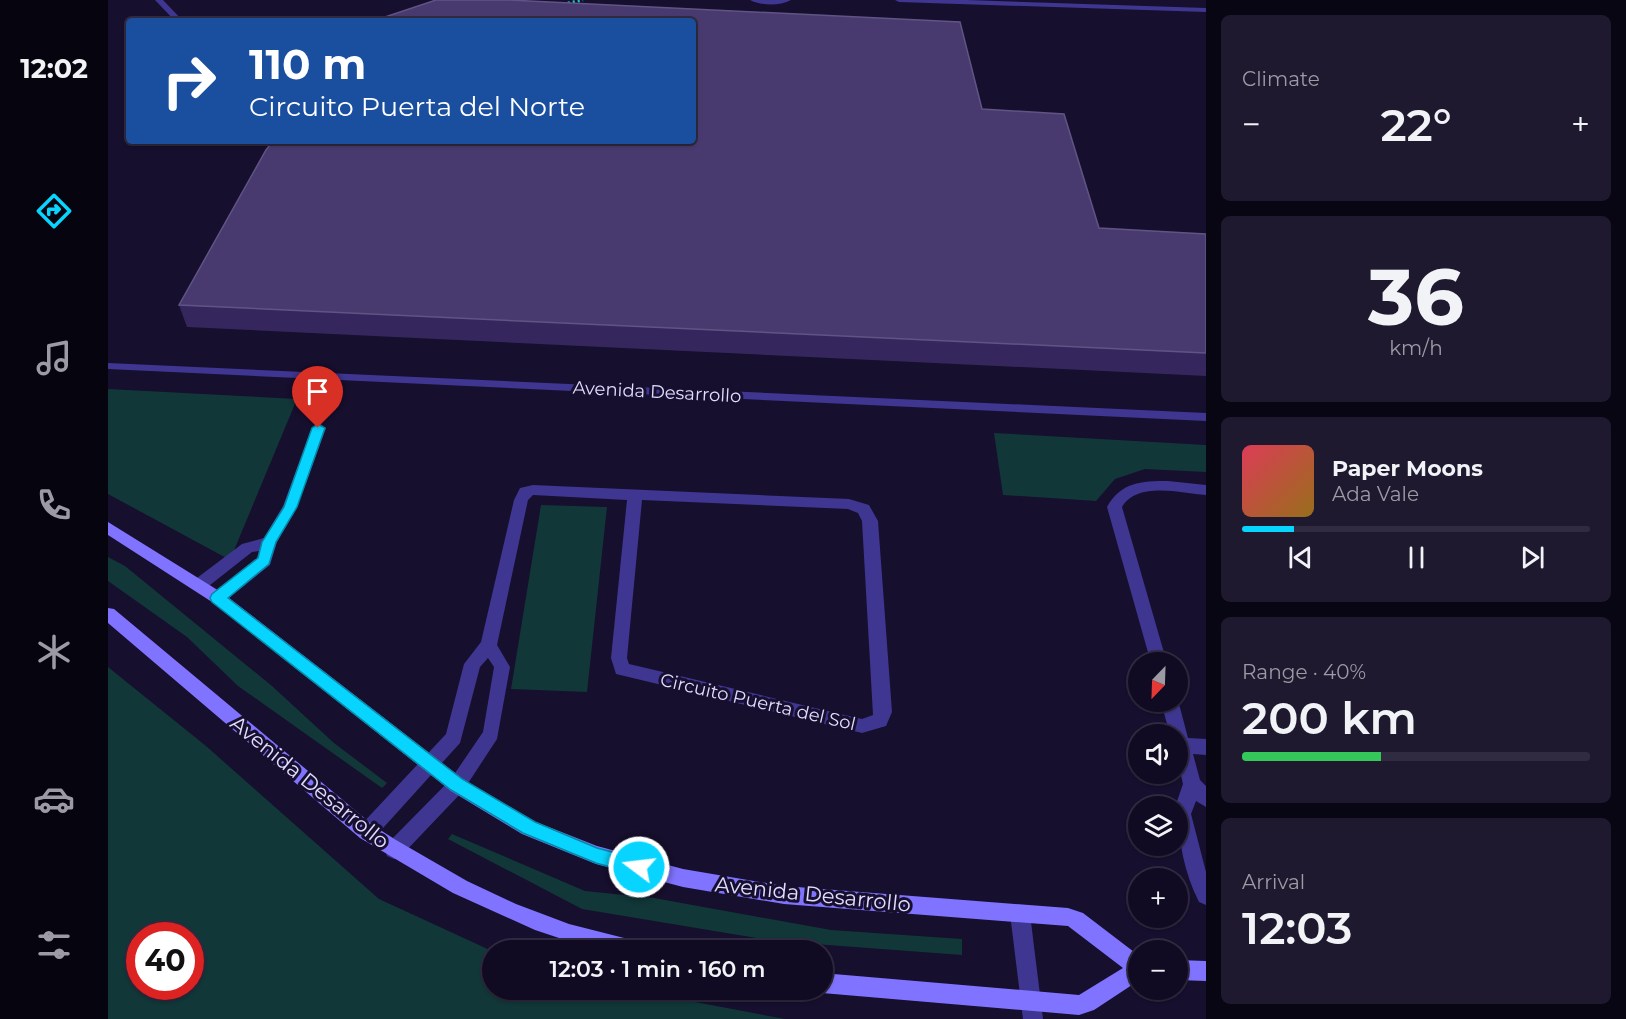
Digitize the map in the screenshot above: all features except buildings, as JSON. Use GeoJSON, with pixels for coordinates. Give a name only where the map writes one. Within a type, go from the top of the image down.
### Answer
{"type":"FeatureCollection","features":[{"type":"Feature","properties":{"kind":"street"},"geometry":{"type":"LineString","coordinates":[[218,598],[264,561],[269,542],[290,507],[318,428]]}},
{"type":"Feature","properties":{"kind":"street"},"geometry":{"type":"LineString","coordinates":[[1156,652],[1114,507],[1123,492],[1135,487],[1206,490]]}},
{"type":"Feature","properties":{"kind":"street","name":"Circuito Puerta del Sol"},"geometry":{"type":"LineString","coordinates":[[367,832],[454,738],[472,664],[489,645],[521,500],[525,492],[533,490],[635,494],[849,504],[864,509],[870,521],[883,712],[880,721],[862,726],[622,669],[619,658],[635,494]]}},
{"type":"Feature","properties":{"kind":"street","name":"Avenida Desarrollo"},"geometry":{"type":"LineString","coordinates":[[108,528],[218,598],[457,784],[529,828],[596,855],[682,878],[784,895],[1076,920],[1128,960]]}},
{"type":"Feature","properties":{"kind":"street"},"geometry":{"type":"LineString","coordinates":[[199,585],[247,548],[269,542]]}},
{"type":"Feature","properties":{"kind":"street","name":"Avenida Desarrollo"},"geometry":{"type":"LineString","coordinates":[[108,614],[367,832],[460,887],[559,930],[596,940]]}},
{"type":"Feature","properties":{"kind":"street"},"geometry":{"type":"LineString","coordinates":[[394,850],[457,784],[491,734],[502,666],[489,645]]}},
{"type":"Feature","properties":{"kind":"street"},"geometry":{"type":"LineString","coordinates":[[1188,746],[1206,747]]}},
{"type":"Feature","properties":{"kind":"street"},"geometry":{"type":"LineString","coordinates":[[1188,768],[1192,784],[1206,799]]}},
{"type":"Feature","properties":{"kind":"street"},"geometry":{"type":"LineString","coordinates":[[1192,784],[1182,814],[1199,882],[1206,896]]}},
{"type":"Feature","properties":{"kind":"street"},"geometry":{"type":"LineString","coordinates":[[1020,914],[1032,1011]]}},
{"type":"Feature","properties":{"kind":"street"},"geometry":{"type":"LineString","coordinates":[[1188,970],[1206,971]]}},
{"type":"Feature","properties":{"kind":"street","name":"Avenida Desarrollo"},"geometry":{"type":"LineString","coordinates":[[833,984],[1032,1011],[1087,1003],[1128,975]]}},
{"type":"Feature","properties":{"kind":"lane"},"geometry":{"type":"LineString","coordinates":[[159,0],[176,18]]}},
{"type":"Feature","properties":{"kind":"lane"},"geometry":{"type":"LineString","coordinates":[[754,0],[774,2],[787,0]]}},
{"type":"Feature","properties":{"kind":"lane"},"geometry":{"type":"LineString","coordinates":[[899,0],[1206,10]]}},
{"type":"Feature","properties":{"kind":"lane","name":"Avenida Desarrollo"},"geometry":{"type":"LineString","coordinates":[[108,366],[1206,417]]}},
{"type":"Feature","properties":{"kind":"path"},"geometry":{"type":"LineString","coordinates":[[554,5],[583,0]]}},
{"type":"Feature","properties":{"kind":"green space"},"geometry":{"type":"Polygon","coordinates":[[[108,389],[297,399],[230,560],[108,494],[108,389]]]}},
{"type":"Feature","properties":{"kind":"green space"},"geometry":{"type":"Polygon","coordinates":[[[994,433],[1206,445],[1206,472],[1145,469],[1115,479],[1096,501],[1003,495],[994,433]]]}},
{"type":"Feature","properties":{"kind":"green space"},"geometry":{"type":"Polygon","coordinates":[[[541,505],[607,507],[587,692],[511,689],[541,505]]]}},
{"type":"Feature","properties":{"kind":"green space"},"geometry":{"type":"Polygon","coordinates":[[[108,557],[125,566],[272,686],[334,743],[387,783],[382,788],[238,686],[187,637],[108,581],[108,557]]]}},
{"type":"Feature","properties":{"kind":"green space"},"geometry":{"type":"Polygon","coordinates":[[[108,667],[206,746],[379,899],[482,946],[482,1000],[685,1000],[785,1019],[108,1019],[108,667]]]}},
{"type":"Feature","properties":{"kind":"green space"},"geometry":{"type":"Polygon","coordinates":[[[452,834],[585,891],[654,898],[831,930],[962,939],[962,955],[833,945],[833,940],[768,940],[582,909],[448,839],[452,834]]]}},
{"type":"Feature","properties":{"kind":"route"},"geometry":{"type":"LineString","coordinates":[[318,428],[290,507],[282,524],[269,542],[264,561],[218,598],[457,784],[529,828],[596,855],[639,867]]}}]}
